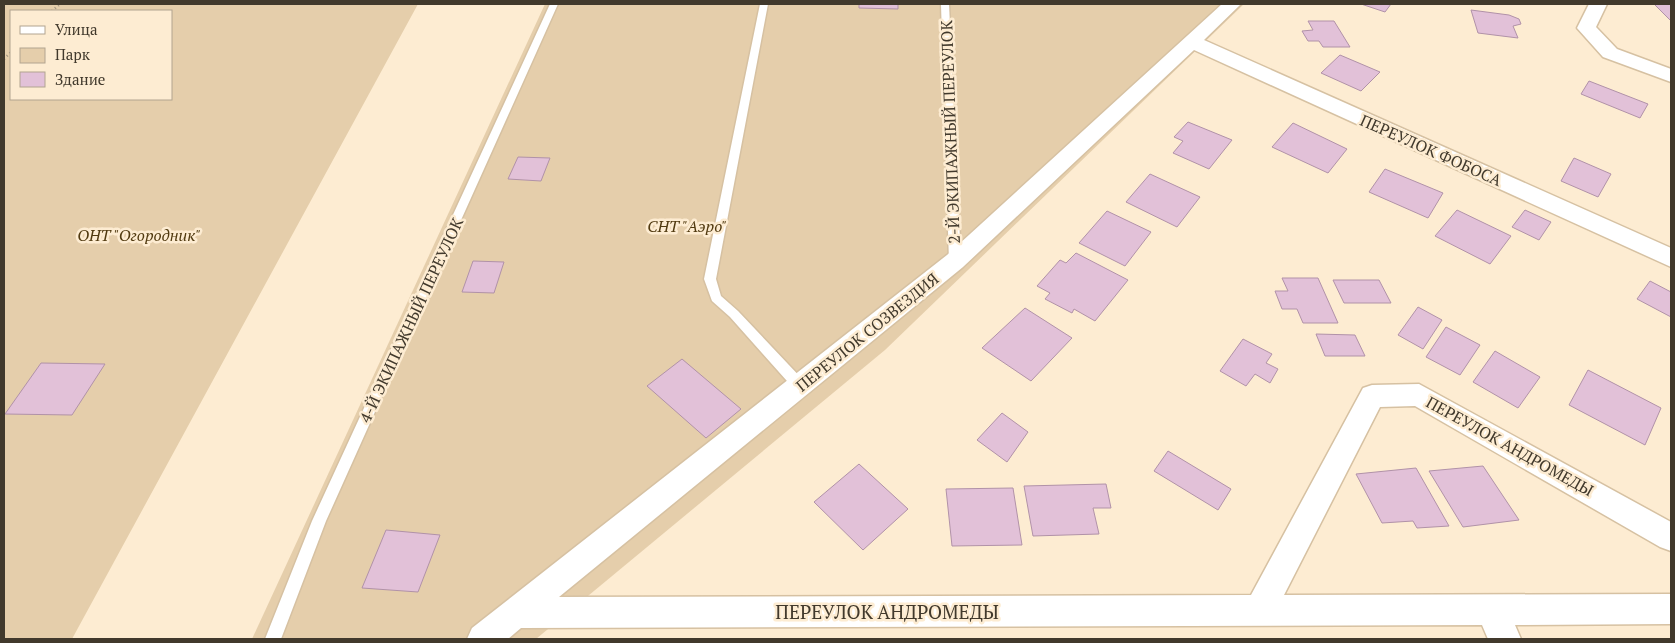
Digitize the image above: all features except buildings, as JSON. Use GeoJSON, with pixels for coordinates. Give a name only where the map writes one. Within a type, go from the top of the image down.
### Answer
{"type":"FeatureCollection","features":[{"type":"Feature","properties":{"kind":"street","name":"ПЕРЕУЛОК СОЗВЕЗДИЯ"},"geometry":{"type":"LineString","coordinates":[[483,639],[955,261],[1232,4]]}},
{"type":"Feature","properties":{"kind":"street"},"geometry":{"type":"LineString","coordinates":[[1598,4],[1586,28],[1610,53],[1671,76]]}},
{"type":"Feature","properties":{"kind":"street","name":"ПЕРЕУЛОК ФОБОСА"},"geometry":{"type":"LineString","coordinates":[[1192,42],[1671,258]]}},
{"type":"Feature","properties":{"kind":"street","name":"ПЕРЕУЛОК АНДРОМЕДЫ"},"geometry":{"type":"LineString","coordinates":[[1258,611],[1372,396],[1420,395],[1671,537]]}},
{"type":"Feature","properties":{"kind":"street","name":"ПЕРЕУЛОК АНДРОМЕДЫ"},"geometry":{"type":"LineString","coordinates":[[515,613],[1671,609]]}},
{"type":"Feature","properties":{"kind":"street"},"geometry":{"type":"LineString","coordinates":[[1491,610],[1505,639]]}},
{"type":"Feature","properties":{"kind":"lane","name":"4-Й ЭКИПАЖНЫЙ ПЕРЕУЛОК"},"geometry":{"type":"LineString","coordinates":[[273,639],[319,521],[554,4]]}},
{"type":"Feature","properties":{"kind":"lane"},"geometry":{"type":"LineString","coordinates":[[764,4],[710,279],[716,298],[734,314],[800,386]]}},
{"type":"Feature","properties":{"kind":"lane","name":"2-Й ЭКИПАЖНЫЙ ПЕРЕУЛОК"},"geometry":{"type":"LineString","coordinates":[[945,4],[955,261]]}},
{"type":"Feature","properties":{"kind":"green space","name":"ОНТ \"Огородник\""},"geometry":{"type":"Polygon","coordinates":[[[4,4],[418,4],[72,639],[4,639],[4,4]]]}},
{"type":"Feature","properties":{"kind":"green space","name":"СНТ \"Аэро\""},"geometry":{"type":"Polygon","coordinates":[[[545,4],[1244,4],[885,350],[536,639],[252,639],[545,4]]]}}]}
